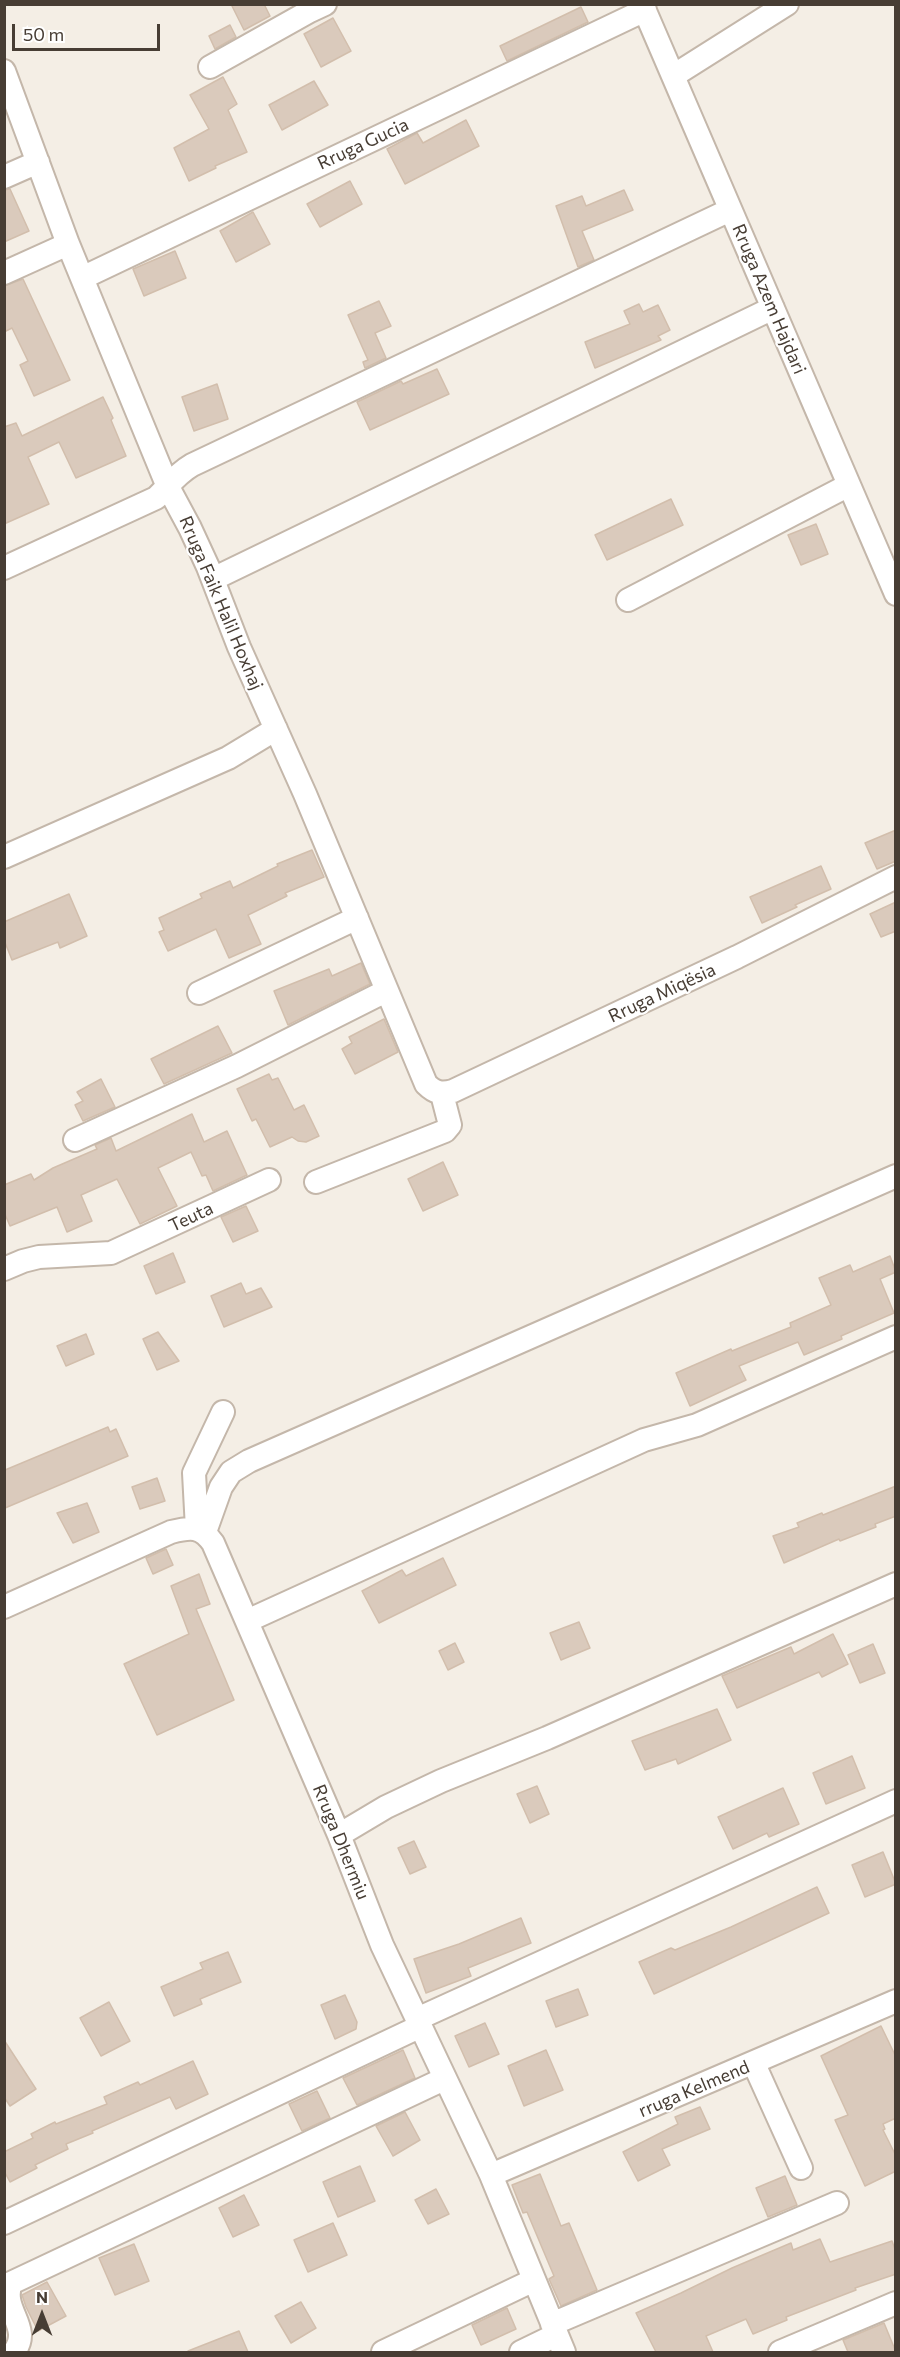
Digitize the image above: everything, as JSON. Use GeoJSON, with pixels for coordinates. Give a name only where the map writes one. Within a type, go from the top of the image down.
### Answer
{"type":"FeatureCollection","features":[{"type":"Feature","properties":{"kind":"street"},"geometry":{"type":"LineString","coordinates":[[210,67],[325,4]]}},
{"type":"Feature","properties":{"kind":"street"},"geometry":{"type":"LineString","coordinates":[[673,76],[787,4]]}},
{"type":"Feature","properties":{"kind":"street","name":"Rruga Azem Hajdari"},"geometry":{"type":"LineString","coordinates":[[643,7],[896,594]]}},
{"type":"Feature","properties":{"kind":"street","name":"Rruga Gucia"},"geometry":{"type":"LineString","coordinates":[[82,278],[643,7]]}},
{"type":"Feature","properties":{"kind":"street","name":"Rruga Faik Halil Hoxhaj"},"geometry":{"type":"LineString","coordinates":[[4,71],[14,114],[38,162],[68,244],[168,487],[213,579],[239,647],[357,918],[386,991],[450,1119],[450,1125],[445,1131],[316,1182]]}},
{"type":"Feature","properties":{"kind":"street"},"geometry":{"type":"LineString","coordinates":[[4,177],[38,162]]}},
{"type":"Feature","properties":{"kind":"street"},"geometry":{"type":"LineString","coordinates":[[4,568],[156,498],[177,474],[192,465],[730,210]]}},
{"type":"Feature","properties":{"kind":"street"},"geometry":{"type":"LineString","coordinates":[[4,273],[68,244]]}},
{"type":"Feature","properties":{"kind":"street"},"geometry":{"type":"LineString","coordinates":[[213,579],[773,309]]}},
{"type":"Feature","properties":{"kind":"street"},"geometry":{"type":"LineString","coordinates":[[628,600],[849,485]]}},
{"type":"Feature","properties":{"kind":"street"},"geometry":{"type":"LineString","coordinates":[[4,857],[228,758],[276,729]]}},
{"type":"Feature","properties":{"kind":"street","name":"Rruga Miqësia"},"geometry":{"type":"LineString","coordinates":[[434,1089],[463,1086],[737,957],[896,877]]}},
{"type":"Feature","properties":{"kind":"street"},"geometry":{"type":"LineString","coordinates":[[199,993],[357,918]]}},
{"type":"Feature","properties":{"kind":"street"},"geometry":{"type":"LineString","coordinates":[[75,1140],[237,1066],[386,991]]}},
{"type":"Feature","properties":{"kind":"street"},"geometry":{"type":"LineString","coordinates":[[201,1530],[221,1487],[231,1472],[249,1461],[896,1176]]}},
{"type":"Feature","properties":{"kind":"street","name":"Teuta"},"geometry":{"type":"LineString","coordinates":[[4,1269],[39,1257],[111,1253],[270,1180]]}},
{"type":"Feature","properties":{"kind":"street"},"geometry":{"type":"LineString","coordinates":[[247,1621],[644,1440],[697,1425],[896,1336]]}},
{"type":"Feature","properties":{"kind":"street"},"geometry":{"type":"LineString","coordinates":[[201,1530],[194,1473],[223,1412]]}},
{"type":"Feature","properties":{"kind":"street"},"geometry":{"type":"LineString","coordinates":[[4,1607],[171,1532],[201,1530]]}},
{"type":"Feature","properties":{"kind":"street","name":"Rruga Dhermiu"},"geometry":{"type":"LineString","coordinates":[[201,1530],[213,1543],[339,1835],[382,1945],[491,2175],[558,2337]]}},
{"type":"Feature","properties":{"kind":"street"},"geometry":{"type":"LineString","coordinates":[[339,1835],[386,1807],[441,1781],[547,1738],[896,1584]]}},
{"type":"Feature","properties":{"kind":"street"},"geometry":{"type":"LineString","coordinates":[[4,2223],[419,2022],[896,1801]]}},
{"type":"Feature","properties":{"kind":"street","name":"rruga Kelmend"},"geometry":{"type":"LineString","coordinates":[[491,2175],[754,2064],[896,2001]]}},
{"type":"Feature","properties":{"kind":"street"},"geometry":{"type":"LineString","coordinates":[[754,2064],[801,2168]]}},
{"type":"Feature","properties":{"kind":"street"},"geometry":{"type":"LineString","coordinates":[[14,2352],[20,2345],[19,2332],[5,2300],[5,2292],[11,2283],[444,2079]]}},
{"type":"Feature","properties":{"kind":"street"},"geometry":{"type":"LineString","coordinates":[[521,2352],[558,2337],[837,2203]]}},
{"type":"Feature","properties":{"kind":"street"},"geometry":{"type":"LineString","coordinates":[[383,2352],[534,2280]]}},
{"type":"Feature","properties":{"kind":"street"},"geometry":{"type":"LineString","coordinates":[[780,2352],[896,2303]]}},
{"type":"Feature","properties":{"kind":"building"},"geometry":{"type":"Polygon","coordinates":[[[231,4],[264,4],[270,16],[244,30],[231,4]]]}},
{"type":"Feature","properties":{"kind":"building"},"geometry":{"type":"Polygon","coordinates":[[[581,7],[588,22],[507,61],[500,46],[581,7]]]}},
{"type":"Feature","properties":{"kind":"building"},"geometry":{"type":"Polygon","coordinates":[[[333,18],[351,51],[321,67],[304,34],[333,18]]]}},
{"type":"Feature","properties":{"kind":"building"},"geometry":{"type":"Polygon","coordinates":[[[230,25],[236,37],[215,49],[209,36],[230,25]]]}},
{"type":"Feature","properties":{"kind":"building"},"geometry":{"type":"Polygon","coordinates":[[[223,77],[237,104],[228,110],[247,152],[189,181],[174,148],[209,129],[190,95],[223,77]]]}},
{"type":"Feature","properties":{"kind":"building"},"geometry":{"type":"Polygon","coordinates":[[[314,81],[328,105],[282,130],[269,105],[314,81]]]}},
{"type":"Feature","properties":{"kind":"building"},"geometry":{"type":"Polygon","coordinates":[[[466,120],[479,146],[405,184],[387,149],[417,133],[423,143],[466,120]]]}},
{"type":"Feature","properties":{"kind":"building"},"geometry":{"type":"Polygon","coordinates":[[[350,181],[362,204],[320,227],[307,204],[350,181]]]}},
{"type":"Feature","properties":{"kind":"building"},"geometry":{"type":"Polygon","coordinates":[[[10,189],[29,231],[4,242],[4,190],[10,189]]]}},
{"type":"Feature","properties":{"kind":"building"},"geometry":{"type":"Polygon","coordinates":[[[624,190],[633,210],[582,231],[594,260],[578,267],[556,206],[582,196],[586,206],[624,190]]]}},
{"type":"Feature","properties":{"kind":"building"},"geometry":{"type":"Polygon","coordinates":[[[253,212],[270,244],[236,262],[220,231],[253,212]]]}},
{"type":"Feature","properties":{"kind":"building"},"geometry":{"type":"Polygon","coordinates":[[[175,251],[186,278],[144,296],[133,269],[175,251]]]}},
{"type":"Feature","properties":{"kind":"building"},"geometry":{"type":"Polygon","coordinates":[[[23,279],[70,380],[34,396],[20,365],[28,361],[12,328],[4,332],[4,286],[23,279]]]}},
{"type":"Feature","properties":{"kind":"building"},"geometry":{"type":"Polygon","coordinates":[[[379,301],[391,326],[375,333],[386,358],[365,368],[363,362],[368,360],[348,315],[379,301]]]}},
{"type":"Feature","properties":{"kind":"building"},"geometry":{"type":"Polygon","coordinates":[[[639,304],[643,312],[658,305],[670,330],[658,336],[661,340],[595,368],[585,342],[630,324],[624,311],[639,304]]]}},
{"type":"Feature","properties":{"kind":"building"},"geometry":{"type":"Polygon","coordinates":[[[437,369],[449,394],[370,430],[357,402],[401,381],[403,384],[437,369]]]}},
{"type":"Feature","properties":{"kind":"building"},"geometry":{"type":"Polygon","coordinates":[[[217,384],[228,419],[194,431],[182,397],[217,384]]]}},
{"type":"Feature","properties":{"kind":"building"},"geometry":{"type":"Polygon","coordinates":[[[103,397],[126,456],[76,478],[59,442],[28,457],[49,504],[4,524],[4,427],[16,423],[22,436],[103,397]]]}},
{"type":"Feature","properties":{"kind":"building"},"geometry":{"type":"Polygon","coordinates":[[[671,499],[683,525],[607,560],[595,535],[671,499]]]}},
{"type":"Feature","properties":{"kind":"building"},"geometry":{"type":"Polygon","coordinates":[[[816,524],[828,554],[801,565],[788,535],[816,524]]]}},
{"type":"Feature","properties":{"kind":"building"},"geometry":{"type":"Polygon","coordinates":[[[896,830],[896,861],[877,869],[865,843],[896,830]]]}},
{"type":"Feature","properties":{"kind":"building"},"geometry":{"type":"Polygon","coordinates":[[[312,850],[324,877],[285,893],[287,896],[248,915],[261,944],[229,958],[216,929],[168,951],[159,932],[164,930],[159,918],[202,898],[200,894],[230,881],[233,888],[278,866],[277,864],[312,850]]]}},
{"type":"Feature","properties":{"kind":"building"},"geometry":{"type":"Polygon","coordinates":[[[821,866],[831,889],[762,923],[750,897],[821,866]]]}},
{"type":"Feature","properties":{"kind":"building"},"geometry":{"type":"Polygon","coordinates":[[[69,894],[87,936],[60,948],[58,942],[12,960],[4,940],[4,922],[69,894]]]}},
{"type":"Feature","properties":{"kind":"building"},"geometry":{"type":"Polygon","coordinates":[[[896,902],[896,931],[881,937],[870,914],[896,902]]]}},
{"type":"Feature","properties":{"kind":"building"},"geometry":{"type":"Polygon","coordinates":[[[361,963],[370,984],[288,1025],[274,991],[329,969],[332,976],[361,963]]]}},
{"type":"Feature","properties":{"kind":"building"},"geometry":{"type":"Polygon","coordinates":[[[384,1019],[398,1052],[355,1074],[342,1049],[352,1043],[349,1037],[384,1019]]]}},
{"type":"Feature","properties":{"kind":"building"},"geometry":{"type":"Polygon","coordinates":[[[218,1026],[232,1053],[164,1084],[151,1059],[218,1026]]]}},
{"type":"Feature","properties":{"kind":"building"},"geometry":{"type":"Polygon","coordinates":[[[269,1074],[272,1080],[278,1078],[294,1110],[304,1105],[319,1136],[306,1142],[292,1137],[270,1147],[256,1119],[252,1121],[237,1089],[269,1074]]]}},
{"type":"Feature","properties":{"kind":"building"},"geometry":{"type":"Polygon","coordinates":[[[101,1079],[115,1107],[83,1121],[75,1105],[83,1101],[77,1092],[101,1079]]]}},
{"type":"Feature","properties":{"kind":"building"},"geometry":{"type":"Polygon","coordinates":[[[192,1114],[204,1142],[227,1131],[247,1175],[213,1191],[206,1175],[202,1176],[191,1152],[158,1168],[177,1206],[140,1224],[117,1179],[81,1195],[92,1221],[67,1232],[57,1207],[10,1226],[4,1212],[4,1185],[31,1174],[34,1180],[53,1168],[97,1149],[95,1145],[111,1138],[116,1151],[192,1114]]]}},
{"type":"Feature","properties":{"kind":"building"},"geometry":{"type":"Polygon","coordinates":[[[443,1162],[458,1195],[423,1211],[408,1179],[443,1162]]]}},
{"type":"Feature","properties":{"kind":"building"},"geometry":{"type":"Polygon","coordinates":[[[246,1206],[258,1231],[233,1242],[221,1217],[246,1206]]]}},
{"type":"Feature","properties":{"kind":"building"},"geometry":{"type":"Polygon","coordinates":[[[173,1253],[185,1282],[156,1294],[144,1266],[173,1253]]]}},
{"type":"Feature","properties":{"kind":"building"},"geometry":{"type":"Polygon","coordinates":[[[890,1256],[896,1272],[880,1279],[894,1313],[804,1355],[798,1342],[739,1366],[746,1380],[690,1406],[676,1373],[731,1349],[732,1351],[791,1327],[790,1323],[831,1305],[819,1278],[850,1265],[853,1272],[890,1256]]]}},
{"type":"Feature","properties":{"kind":"building"},"geometry":{"type":"Polygon","coordinates":[[[241,1283],[246,1294],[261,1288],[272,1307],[224,1327],[211,1296],[241,1283]]]}},
{"type":"Feature","properties":{"kind":"building"},"geometry":{"type":"Polygon","coordinates":[[[158,1332],[179,1361],[157,1370],[143,1339],[158,1332]]]}},
{"type":"Feature","properties":{"kind":"building"},"geometry":{"type":"Polygon","coordinates":[[[86,1334],[94,1354],[66,1366],[57,1346],[86,1334]]]}},
{"type":"Feature","properties":{"kind":"building"},"geometry":{"type":"Polygon","coordinates":[[[108,1427],[110,1432],[116,1429],[128,1456],[5,1508],[5,1470],[108,1427]]]}},
{"type":"Feature","properties":{"kind":"building"},"geometry":{"type":"Polygon","coordinates":[[[157,1478],[165,1501],[140,1509],[132,1487],[157,1478]]]}},
{"type":"Feature","properties":{"kind":"building"},"geometry":{"type":"Polygon","coordinates":[[[896,1486],[896,1516],[875,1524],[876,1527],[840,1541],[839,1539],[784,1563],[773,1536],[799,1527],[797,1523],[896,1486]]]}},
{"type":"Feature","properties":{"kind":"building"},"geometry":{"type":"Polygon","coordinates":[[[87,1503],[99,1532],[73,1543],[57,1513],[87,1503]]]}},
{"type":"Feature","properties":{"kind":"building"},"geometry":{"type":"Polygon","coordinates":[[[166,1549],[173,1565],[153,1574],[146,1558],[166,1549]]]}},
{"type":"Feature","properties":{"kind":"building"},"geometry":{"type":"Polygon","coordinates":[[[443,1558],[456,1585],[379,1623],[362,1591],[402,1570],[406,1576],[443,1558]]]}},
{"type":"Feature","properties":{"kind":"building"},"geometry":{"type":"Polygon","coordinates":[[[199,1574],[210,1604],[196,1609],[234,1700],[157,1735],[124,1664],[189,1634],[171,1586],[199,1574]]]}},
{"type":"Feature","properties":{"kind":"building"},"geometry":{"type":"Polygon","coordinates":[[[579,1622],[590,1648],[561,1660],[550,1633],[579,1622]]]}},
{"type":"Feature","properties":{"kind":"building"},"geometry":{"type":"Polygon","coordinates":[[[833,1634],[848,1664],[822,1677],[819,1672],[737,1708],[722,1676],[791,1647],[794,1654],[833,1634]]]}},
{"type":"Feature","properties":{"kind":"building"},"geometry":{"type":"Polygon","coordinates":[[[455,1643],[464,1662],[448,1670],[439,1651],[455,1643]]]}},
{"type":"Feature","properties":{"kind":"building"},"geometry":{"type":"Polygon","coordinates":[[[873,1644],[885,1673],[860,1683],[848,1655],[873,1644]]]}},
{"type":"Feature","properties":{"kind":"building"},"geometry":{"type":"Polygon","coordinates":[[[717,1709],[731,1740],[678,1764],[676,1759],[645,1770],[632,1741],[717,1709]]]}},
{"type":"Feature","properties":{"kind":"building"},"geometry":{"type":"Polygon","coordinates":[[[852,1756],[865,1788],[826,1804],[813,1773],[852,1756]]]}},
{"type":"Feature","properties":{"kind":"building"},"geometry":{"type":"Polygon","coordinates":[[[537,1786],[549,1814],[530,1823],[517,1794],[537,1786]]]}},
{"type":"Feature","properties":{"kind":"building"},"geometry":{"type":"Polygon","coordinates":[[[783,1788],[799,1824],[769,1837],[767,1833],[733,1849],[718,1817],[783,1788]]]}},
{"type":"Feature","properties":{"kind":"building"},"geometry":{"type":"Polygon","coordinates":[[[414,1841],[426,1867],[410,1874],[398,1848],[414,1841]]]}},
{"type":"Feature","properties":{"kind":"building"},"geometry":{"type":"Polygon","coordinates":[[[883,1852],[896,1884],[865,1897],[852,1865],[883,1852]]]}},
{"type":"Feature","properties":{"kind":"building"},"geometry":{"type":"Polygon","coordinates":[[[817,1887],[829,1913],[654,1994],[639,1962],[731,1927],[817,1887]]]}},
{"type":"Feature","properties":{"kind":"building"},"geometry":{"type":"Polygon","coordinates":[[[521,1918],[531,1943],[468,1968],[471,1976],[426,1993],[414,1959],[459,1944],[521,1918]]]}},
{"type":"Feature","properties":{"kind":"building"},"geometry":{"type":"Polygon","coordinates":[[[228,1952],[241,1982],[200,1999],[202,2004],[174,2016],[161,1987],[203,1969],[200,1963],[228,1952]]]}},
{"type":"Feature","properties":{"kind":"building"},"geometry":{"type":"Polygon","coordinates":[[[578,1989],[588,2015],[556,2027],[546,2001],[578,1989]]]}},
{"type":"Feature","properties":{"kind":"building"},"geometry":{"type":"Polygon","coordinates":[[[345,1995],[357,2022],[356,2029],[335,2039],[321,2005],[345,1995]]]}},
{"type":"Feature","properties":{"kind":"building"},"geometry":{"type":"Polygon","coordinates":[[[109,2002],[130,2041],[101,2056],[80,2018],[109,2002]]]}},
{"type":"Feature","properties":{"kind":"building"},"geometry":{"type":"Polygon","coordinates":[[[485,2023],[499,2054],[469,2067],[455,2036],[485,2023]]]}},
{"type":"Feature","properties":{"kind":"building"},"geometry":{"type":"Polygon","coordinates":[[[881,2026],[896,2057],[896,2118],[883,2124],[885,2129],[883,2130],[896,2156],[896,2171],[865,2186],[835,2120],[848,2115],[821,2056],[881,2026]]]}},
{"type":"Feature","properties":{"kind":"building"},"geometry":{"type":"Polygon","coordinates":[[[4,2040],[36,2089],[10,2106],[4,2097],[4,2040]]]}},
{"type":"Feature","properties":{"kind":"building"},"geometry":{"type":"Polygon","coordinates":[[[403,2050],[415,2078],[357,2105],[343,2078],[403,2050]]]}},
{"type":"Feature","properties":{"kind":"building"},"geometry":{"type":"Polygon","coordinates":[[[546,2050],[563,2090],[524,2106],[508,2066],[546,2050]]]}},
{"type":"Feature","properties":{"kind":"building"},"geometry":{"type":"Polygon","coordinates":[[[193,2061],[208,2094],[176,2109],[170,2097],[92,2131],[93,2133],[66,2144],[68,2149],[35,2165],[37,2168],[10,2182],[4,2171],[4,2152],[33,2138],[31,2134],[55,2122],[56,2124],[107,2104],[104,2097],[138,2082],[140,2085],[193,2061]]]}},
{"type":"Feature","properties":{"kind":"building"},"geometry":{"type":"Polygon","coordinates":[[[317,2091],[330,2118],[302,2131],[289,2104],[317,2091]]]}},
{"type":"Feature","properties":{"kind":"building"},"geometry":{"type":"Polygon","coordinates":[[[700,2107],[710,2129],[662,2149],[670,2165],[638,2181],[623,2152],[678,2124],[675,2117],[700,2107]]]}},
{"type":"Feature","properties":{"kind":"building"},"geometry":{"type":"Polygon","coordinates":[[[405,2112],[420,2140],[393,2156],[376,2126],[405,2112]]]}},
{"type":"Feature","properties":{"kind":"building"},"geometry":{"type":"Polygon","coordinates":[[[360,2166],[375,2201],[338,2217],[323,2182],[360,2166]]]}},
{"type":"Feature","properties":{"kind":"building"},"geometry":{"type":"Polygon","coordinates":[[[540,2174],[561,2226],[569,2223],[597,2290],[561,2306],[549,2279],[554,2276],[527,2212],[523,2213],[512,2185],[540,2174]]]}},
{"type":"Feature","properties":{"kind":"building"},"geometry":{"type":"Polygon","coordinates":[[[785,2176],[797,2205],[768,2217],[756,2188],[785,2176]]]}},
{"type":"Feature","properties":{"kind":"building"},"geometry":{"type":"Polygon","coordinates":[[[436,2189],[449,2214],[428,2224],[415,2200],[436,2189]]]}},
{"type":"Feature","properties":{"kind":"building"},"geometry":{"type":"Polygon","coordinates":[[[244,2195],[259,2225],[233,2237],[219,2208],[244,2195]]]}},
{"type":"Feature","properties":{"kind":"building"},"geometry":{"type":"Polygon","coordinates":[[[333,2223],[347,2255],[308,2272],[294,2240],[333,2223]]]}},
{"type":"Feature","properties":{"kind":"building"},"geometry":{"type":"Polygon","coordinates":[[[820,2239],[830,2262],[892,2241],[896,2252],[896,2274],[855,2288],[856,2290],[786,2317],[787,2320],[753,2334],[746,2319],[706,2336],[713,2352],[656,2352],[636,2313],[791,2243],[793,2250],[820,2239]]]}},
{"type":"Feature","properties":{"kind":"building"},"geometry":{"type":"Polygon","coordinates":[[[134,2244],[149,2281],[115,2295],[99,2258],[134,2244]]]}},
{"type":"Feature","properties":{"kind":"building"},"geometry":{"type":"Polygon","coordinates":[[[47,2282],[66,2316],[38,2331],[22,2295],[47,2282]]]}},
{"type":"Feature","properties":{"kind":"building"},"geometry":{"type":"Polygon","coordinates":[[[301,2302],[316,2328],[291,2343],[275,2316],[301,2302]]]}},
{"type":"Feature","properties":{"kind":"building"},"geometry":{"type":"Polygon","coordinates":[[[507,2308],[516,2329],[481,2345],[472,2325],[507,2308]]]}},
{"type":"Feature","properties":{"kind":"building"},"geometry":{"type":"Polygon","coordinates":[[[884,2323],[896,2352],[848,2352],[843,2340],[884,2323]]]}},
{"type":"Feature","properties":{"kind":"building"},"geometry":{"type":"Polygon","coordinates":[[[239,2331],[248,2352],[188,2351],[239,2331]]]}}]}
